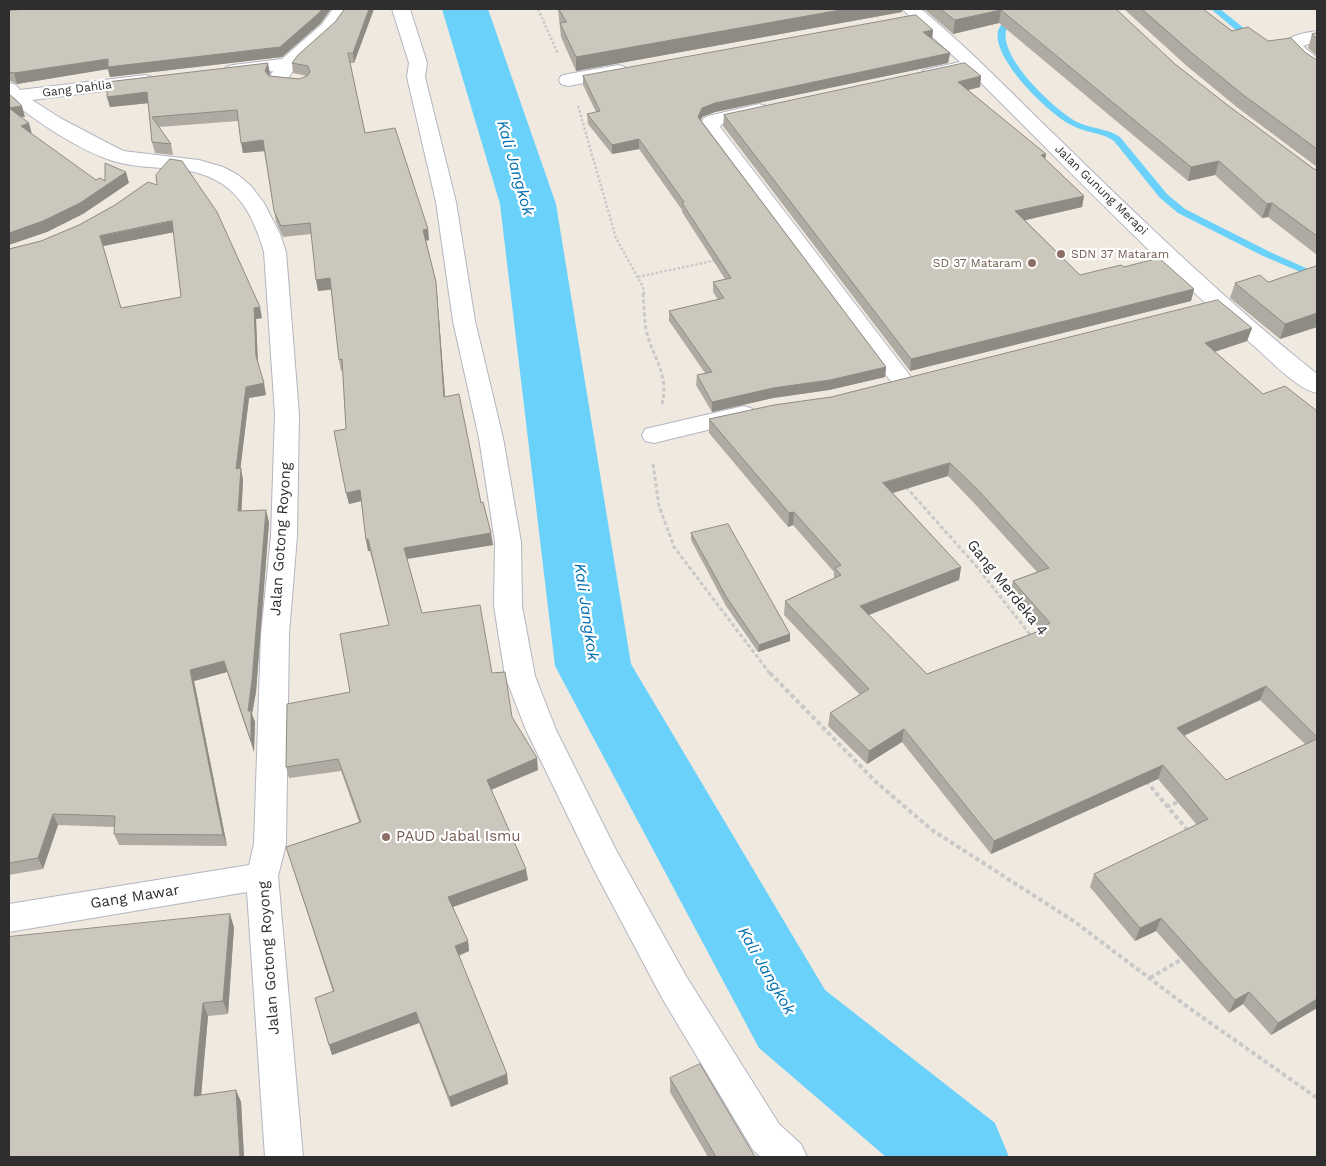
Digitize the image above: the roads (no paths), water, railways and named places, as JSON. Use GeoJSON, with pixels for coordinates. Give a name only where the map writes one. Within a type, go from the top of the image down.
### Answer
{"type":"FeatureCollection","features":[{"type":"Feature","properties":{"kind":"street"},"geometry":{"type":"LineString","coordinates":[[220,72],[290,72],[340,14],[342,9]]}},
{"type":"Feature","properties":{"kind":"street"},"geometry":{"type":"LineString","coordinates":[[401,9],[418,63],[416,76],[446,202],[464,321],[491,438],[508,542],[508,606],[520,676],[541,730],[604,859],[670,978],[766,1137],[788,1157]]}},
{"type":"Feature","properties":{"kind":"street","name":"Jalan Gunung Merapi"},"geometry":{"type":"LineString","coordinates":[[910,15],[973,65],[1220,303],[1307,364],[1317,386]]}},
{"type":"Feature","properties":{"kind":"street"},"geometry":{"type":"LineString","coordinates":[[1317,36],[1298,40],[1293,44],[1317,68]]}},
{"type":"Feature","properties":{"kind":"street"},"geometry":{"type":"LineString","coordinates":[[916,77],[973,65]]}},
{"type":"Feature","properties":{"kind":"street"},"geometry":{"type":"LineString","coordinates":[[568,80],[636,68]]}},
{"type":"Feature","properties":{"kind":"street","name":"Gang Dahlia"},"geometry":{"type":"LineString","coordinates":[[12,93],[163,79]]}},
{"type":"Feature","properties":{"kind":"street","name":"Jalan Gotong Royong"},"geometry":{"type":"LineString","coordinates":[[12,93],[47,120],[107,151],[158,171],[180,163],[198,166],[230,178],[249,196],[260,210],[269,228],[275,252],[288,414],[284,536],[275,634],[270,844],[262,876],[284,1157]]}},
{"type":"Feature","properties":{"kind":"street"},"geometry":{"type":"LineString","coordinates":[[773,107],[715,120],[710,123],[710,127],[796,243],[913,380],[876,389]]}},
{"type":"Feature","properties":{"kind":"street"},"geometry":{"type":"LineString","coordinates":[[1191,310],[1220,303]]}},
{"type":"Feature","properties":{"kind":"street"},"geometry":{"type":"LineString","coordinates":[[654,435],[764,410]]}},
{"type":"Feature","properties":{"kind":"street","name":"Gang Mawar"},"geometry":{"type":"LineString","coordinates":[[9,918],[262,876]]}},
{"type":"Feature","properties":{"kind":"waterway","name":"Kali Jangkok"},"geometry":{"type":"LineString","coordinates":[[465,9],[528,204],[593,666],[792,1019],[960,1157]]}},
{"type":"Feature","properties":{"kind":"waterway"},"geometry":{"type":"LineString","coordinates":[[1002,9],[1008,21],[1002,31],[1003,42],[1008,55],[1028,83],[1053,108],[1075,124],[1102,131],[1117,139],[1125,146],[1164,196],[1181,211],[1292,266],[1317,276]]}},
{"type":"Feature","properties":{"kind":"waterway"},"geometry":{"type":"LineString","coordinates":[[1215,9],[1252,39]]}},
{"type":"Feature","properties":{"kind":"place","name":"SDN 37 Mataram"},"geometry":{"type":"Point","coordinates":[1061,254]}},
{"type":"Feature","properties":{"kind":"place","name":"SD 37 Mataram"},"geometry":{"type":"Point","coordinates":[1032,263]}},
{"type":"Feature","properties":{"kind":"place","name":"PAUD Jabal Ismu"},"geometry":{"type":"Point","coordinates":[386,837]}}]}
